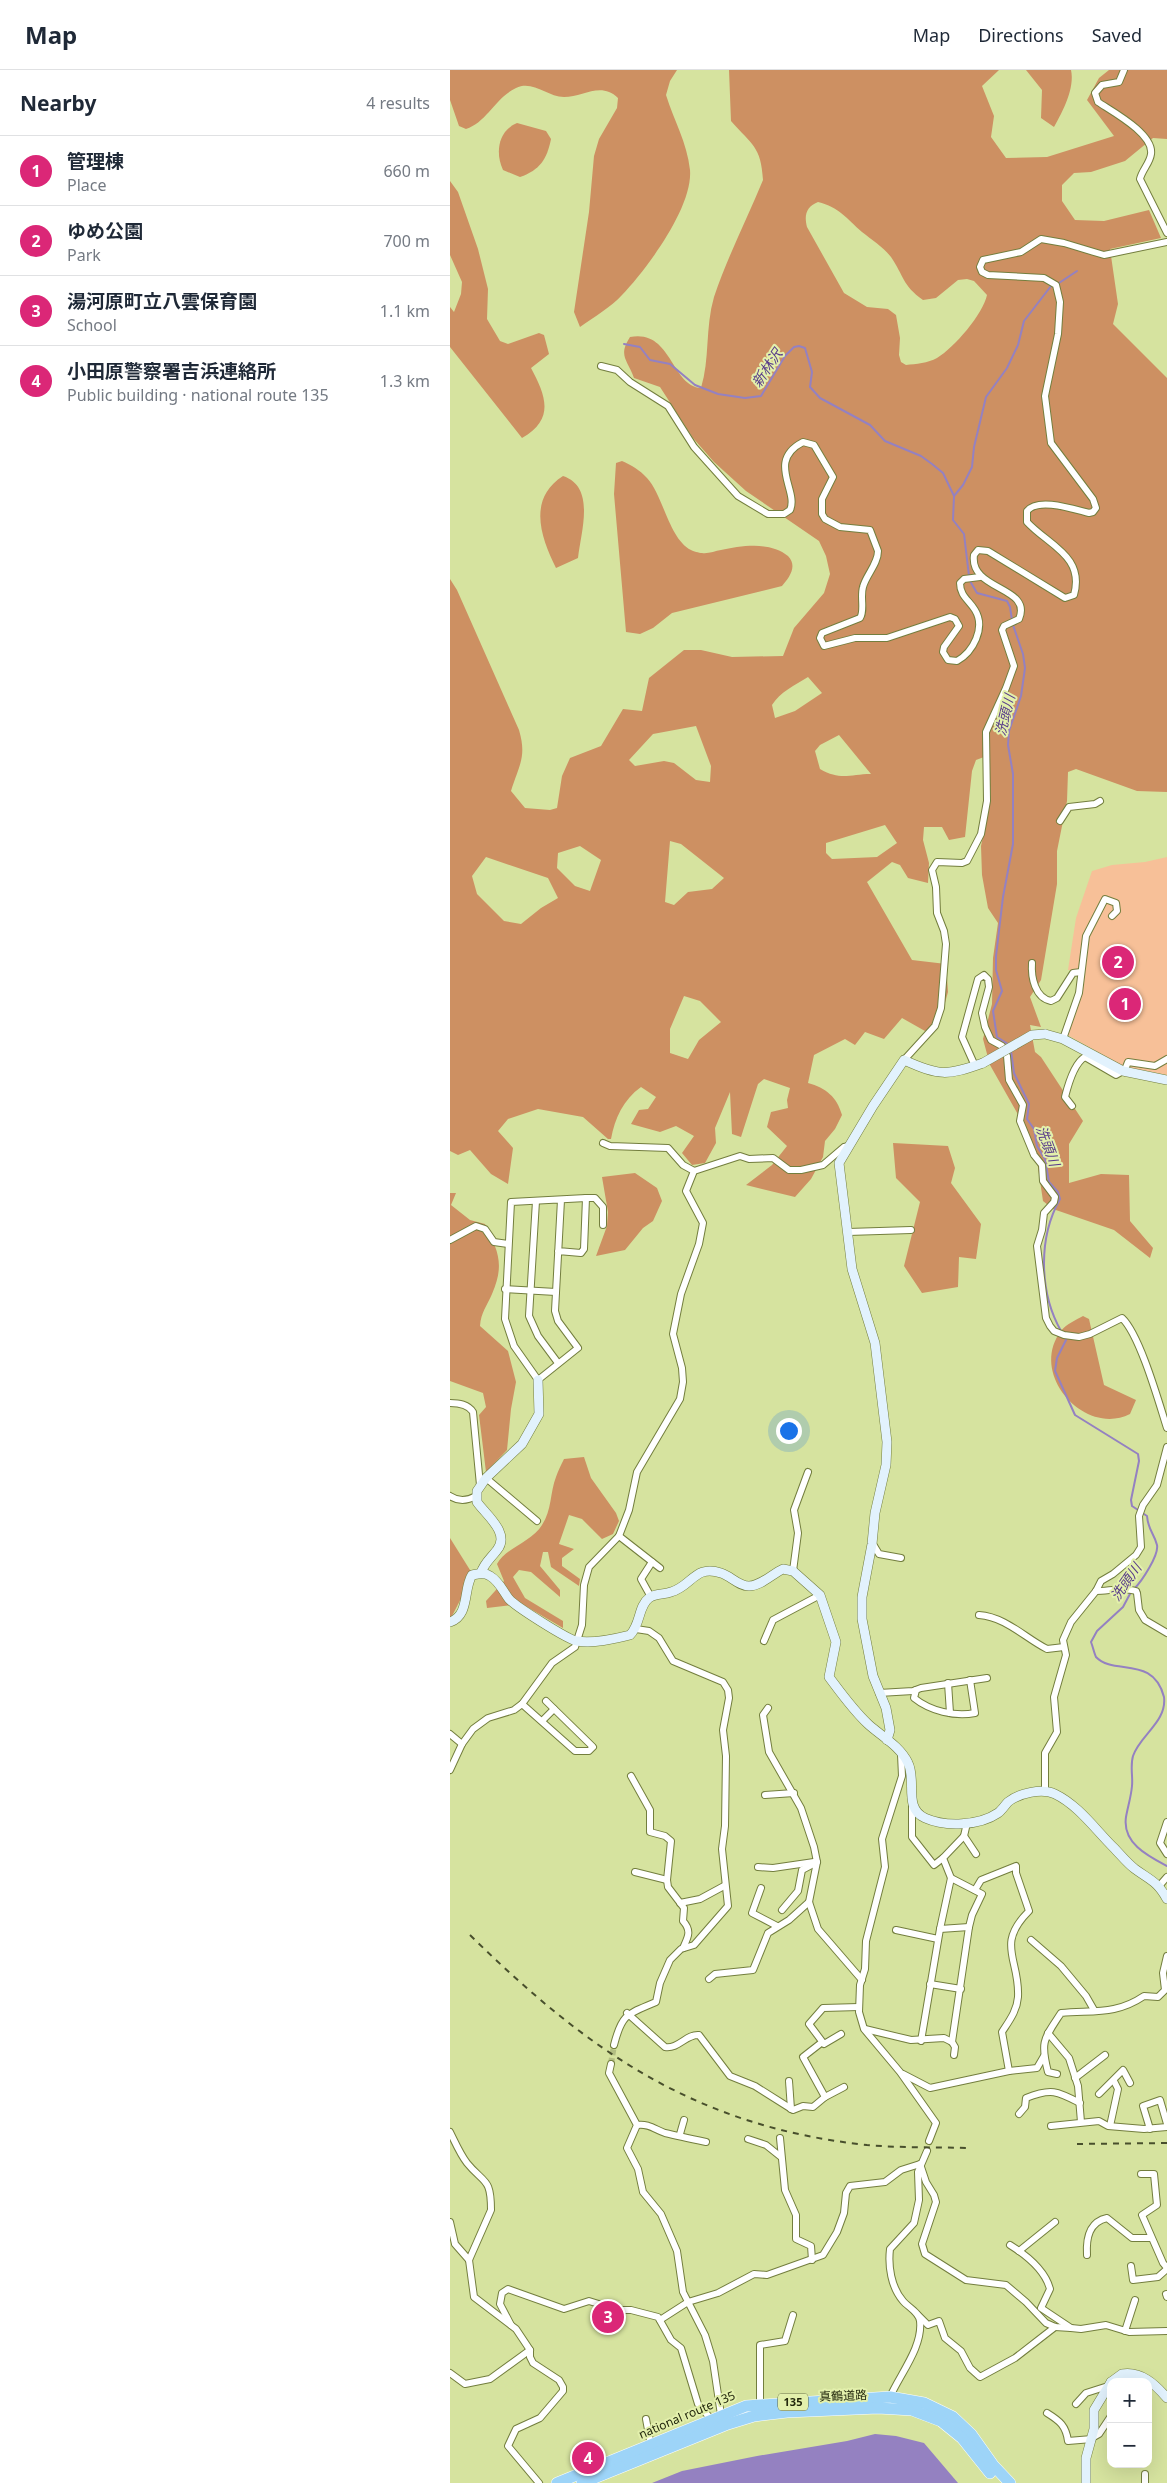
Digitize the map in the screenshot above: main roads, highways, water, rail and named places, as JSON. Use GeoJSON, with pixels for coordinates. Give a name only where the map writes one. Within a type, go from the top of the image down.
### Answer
{"type":"FeatureCollection","features":[{"type":"Feature","properties":{"kind":"highway","name":"national route 135"},"geometry":{"type":"LineString","coordinates":[[556,2483],[720,2419],[746,2406],[890,2397],[924,2404],[953,2417],[971,2434],[993,2465],[1010,2483]]}},
{"type":"Feature","properties":{"kind":"highway","name":"真鶴道路"},"geometry":{"type":"LineString","coordinates":[[582,2483],[720,2419],[787,2412],[888,2408],[912,2410],[935,2418],[952,2430],[1000,2483]]}},
{"type":"Feature","properties":{"kind":"waterway","name":"洗頭川"},"geometry":{"type":"LineString","coordinates":[[1059,283],[1077,271]]}},
{"type":"Feature","properties":{"kind":"waterway","name":"洗頭川"},"geometry":{"type":"LineString","coordinates":[[969,576],[964,534],[953,520],[954,496],[963,485],[972,467],[974,447],[986,397],[1007,368],[1018,345],[1024,321],[1051,286]]}},
{"type":"Feature","properties":{"kind":"waterway","name":"新林沢"},"geometry":{"type":"LineString","coordinates":[[624,344],[640,347],[650,360],[670,364],[695,385],[718,394],[745,398],[761,396],[785,356],[794,347],[805,348],[812,372],[810,387],[820,398],[870,425],[885,441],[921,456],[932,464],[943,473],[954,496]]}},
{"type":"Feature","properties":{"kind":"waterway","name":"洗頭川"},"geometry":{"type":"LineString","coordinates":[[970,581],[977,593],[1007,601],[1012,620]]}},
{"type":"Feature","properties":{"kind":"waterway","name":"洗頭川"},"geometry":{"type":"LineString","coordinates":[[1008,1044],[997,1037],[993,1011],[1002,991],[996,970],[996,956],[1003,897],[1013,844],[1013,774],[1008,745],[1009,731],[1021,696],[1025,668],[1023,654],[1013,625]]}},
{"type":"Feature","properties":{"kind":"waterway","name":"洗頭川"},"geometry":{"type":"LineString","coordinates":[[1011,1051],[1014,1073],[1029,1104],[1027,1119],[1034,1129],[1037,1146],[1045,1159],[1049,1182],[1058,1192],[1060,1199],[1048,1231],[1044,1265],[1048,1299],[1061,1331]]}},
{"type":"Feature","properties":{"kind":"waterway","name":"洗頭川"},"geometry":{"type":"LineString","coordinates":[[1065,1337],[1066,1340],[1057,1358],[1055,1371],[1075,1415],[1138,1454],[1139,1461],[1131,1500],[1132,1506],[1147,1516],[1157,1549],[1149,1568],[1134,1589]]}},
{"type":"Feature","properties":{"kind":"waterway","name":"洗頭川"},"geometry":{"type":"LineString","coordinates":[[1131,1592],[1123,1607],[1097,1631],[1091,1642],[1096,1657],[1104,1662],[1133,1668],[1151,1676],[1159,1684],[1164,1697],[1164,1706],[1161,1714],[1136,1748],[1133,1756],[1132,1786],[1126,1826],[1128,1834],[1138,1848],[1167,1866]]}},
{"type":"Feature","properties":{"kind":"tunnel"},"geometry":{"type":"LineString","coordinates":[[611,2064],[614,2045]]}},
{"type":"Feature","properties":{"kind":"railway"},"geometry":{"type":"LineString","coordinates":[[470,1935],[558,2015],[603,2048],[649,2077],[698,2101],[750,2121],[806,2136],[867,2145],[970,2148]]}},
{"type":"Feature","properties":{"kind":"railway"},"geometry":{"type":"LineString","coordinates":[[1077,2144],[1167,2143]]}},
{"type":"Feature","properties":{"kind":"place","name":"ゆめ公園"},"geometry":{"type":"Point","coordinates":[1118,962]}},
{"type":"Feature","properties":{"kind":"place","name":"管理棟"},"geometry":{"type":"Point","coordinates":[1125,1004]}},
{"type":"Feature","properties":{"kind":"place","name":"湯河原町立八雲保育園"},"geometry":{"type":"Point","coordinates":[608,2317]}},
{"type":"Feature","properties":{"kind":"place","name":"小田原警察署吉浜連絡所"},"geometry":{"type":"Point","coordinates":[588,2458]}}]}
